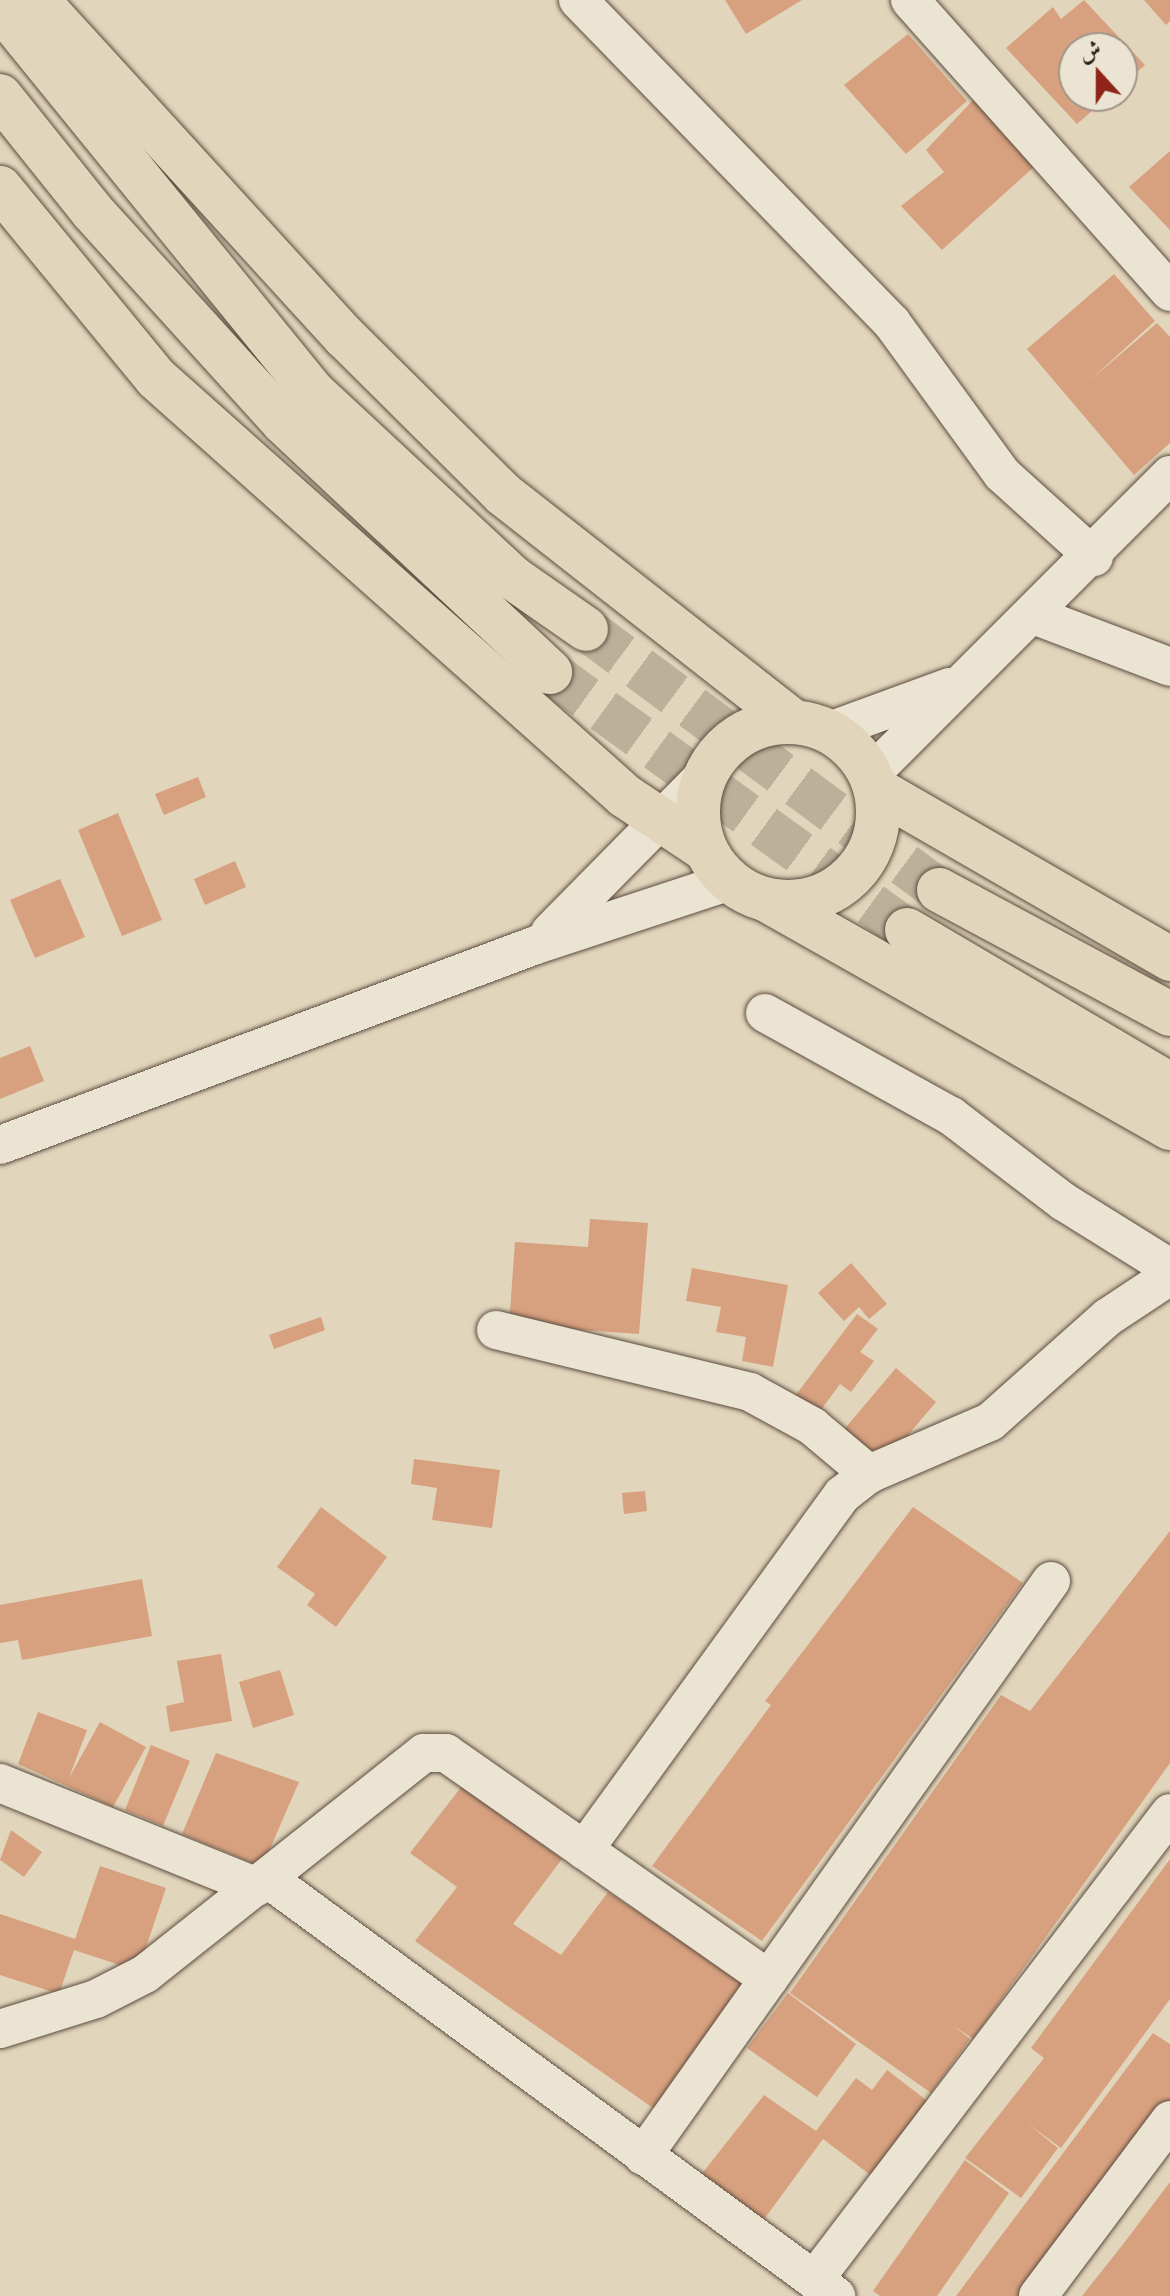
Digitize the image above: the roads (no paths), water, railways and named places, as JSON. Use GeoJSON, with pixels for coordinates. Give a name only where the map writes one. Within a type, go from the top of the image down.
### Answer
{"type":"FeatureCollection","features":[{"type":"Feature","properties":{"kind":"highway"},"geometry":{"type":"LineString","coordinates":[[37,0],[345,337],[503,494],[811,726],[874,782],[1170,959]]}},
{"type":"Feature","properties":{"kind":"highway"},"geometry":{"type":"LineString","coordinates":[[0,7],[313,392],[513,578],[586,629]]}},
{"type":"Feature","properties":{"kind":"highway"},"geometry":{"type":"LineString","coordinates":[[0,96],[154,282],[283,422],[550,672]]}},
{"type":"Feature","properties":{"kind":"highway"},"geometry":{"type":"LineString","coordinates":[[0,188],[156,378],[663,824],[734,877],[1170,1128]]}},
{"type":"Feature","properties":{"kind":"highway"},"geometry":{"type":"LineString","coordinates":[[811,726],[741,735],[705,775],[697,813],[734,877],[808,899],[859,867],[877,831],[874,782]]}},
{"type":"Feature","properties":{"kind":"highway"},"geometry":{"type":"LineString","coordinates":[[939,890],[1170,1014]]}},
{"type":"Feature","properties":{"kind":"highway"},"geometry":{"type":"LineString","coordinates":[[907,930],[1170,1085]]}},
{"type":"Feature","properties":{"kind":"street"},"geometry":{"type":"LineString","coordinates":[[578,0],[892,323],[1002,474],[1094,557]]}},
{"type":"Feature","properties":{"kind":"street"},"geometry":{"type":"LineString","coordinates":[[910,0],[1170,292]]}},
{"type":"Feature","properties":{"kind":"street"},"geometry":{"type":"LineString","coordinates":[[874,782],[955,685],[1036,616],[1170,475]]}},
{"type":"Feature","properties":{"kind":"street"},"geometry":{"type":"LineString","coordinates":[[1036,616],[1170,667]]}},
{"type":"Feature","properties":{"kind":"street"},"geometry":{"type":"LineString","coordinates":[[811,726],[955,685]]}},
{"type":"Feature","properties":{"kind":"street"},"geometry":{"type":"LineString","coordinates":[[536,945],[663,824],[705,775]]}},
{"type":"Feature","properties":{"kind":"street"},"geometry":{"type":"LineString","coordinates":[[0,1145],[536,945],[734,877]]}},
{"type":"Feature","properties":{"kind":"street"},"geometry":{"type":"LineString","coordinates":[[765,1013],[951,1116],[1064,1202],[1170,1268]]}},
{"type":"Feature","properties":{"kind":"street"},"geometry":{"type":"LineString","coordinates":[[584,1850],[832,1507],[869,1474],[990,1422],[1085,1335],[1170,1276]]}},
{"type":"Feature","properties":{"kind":"street"},"geometry":{"type":"LineString","coordinates":[[496,1330],[750,1392],[812,1426],[869,1474]]}},
{"type":"Feature","properties":{"kind":"street"},"geometry":{"type":"LineString","coordinates":[[643,2156],[1051,1581]]}},
{"type":"Feature","properties":{"kind":"street"},"geometry":{"type":"LineString","coordinates":[[8,2017],[120,1988],[262,1883],[424,1753],[446,1753],[769,1979]]}},
{"type":"Feature","properties":{"kind":"street"},"geometry":{"type":"LineString","coordinates":[[0,1783],[262,1883],[825,2288],[1170,1813]]}},
{"type":"Feature","properties":{"kind":"street"},"geometry":{"type":"LineString","coordinates":[[1038,2296],[1170,2120]]}},
{"type":"Feature","properties":{"kind":"tunnel"},"geometry":{"type":"LineString","coordinates":[[586,629],[939,890]]}},
{"type":"Feature","properties":{"kind":"tunnel"},"geometry":{"type":"LineString","coordinates":[[550,672],[907,930]]}}]}
